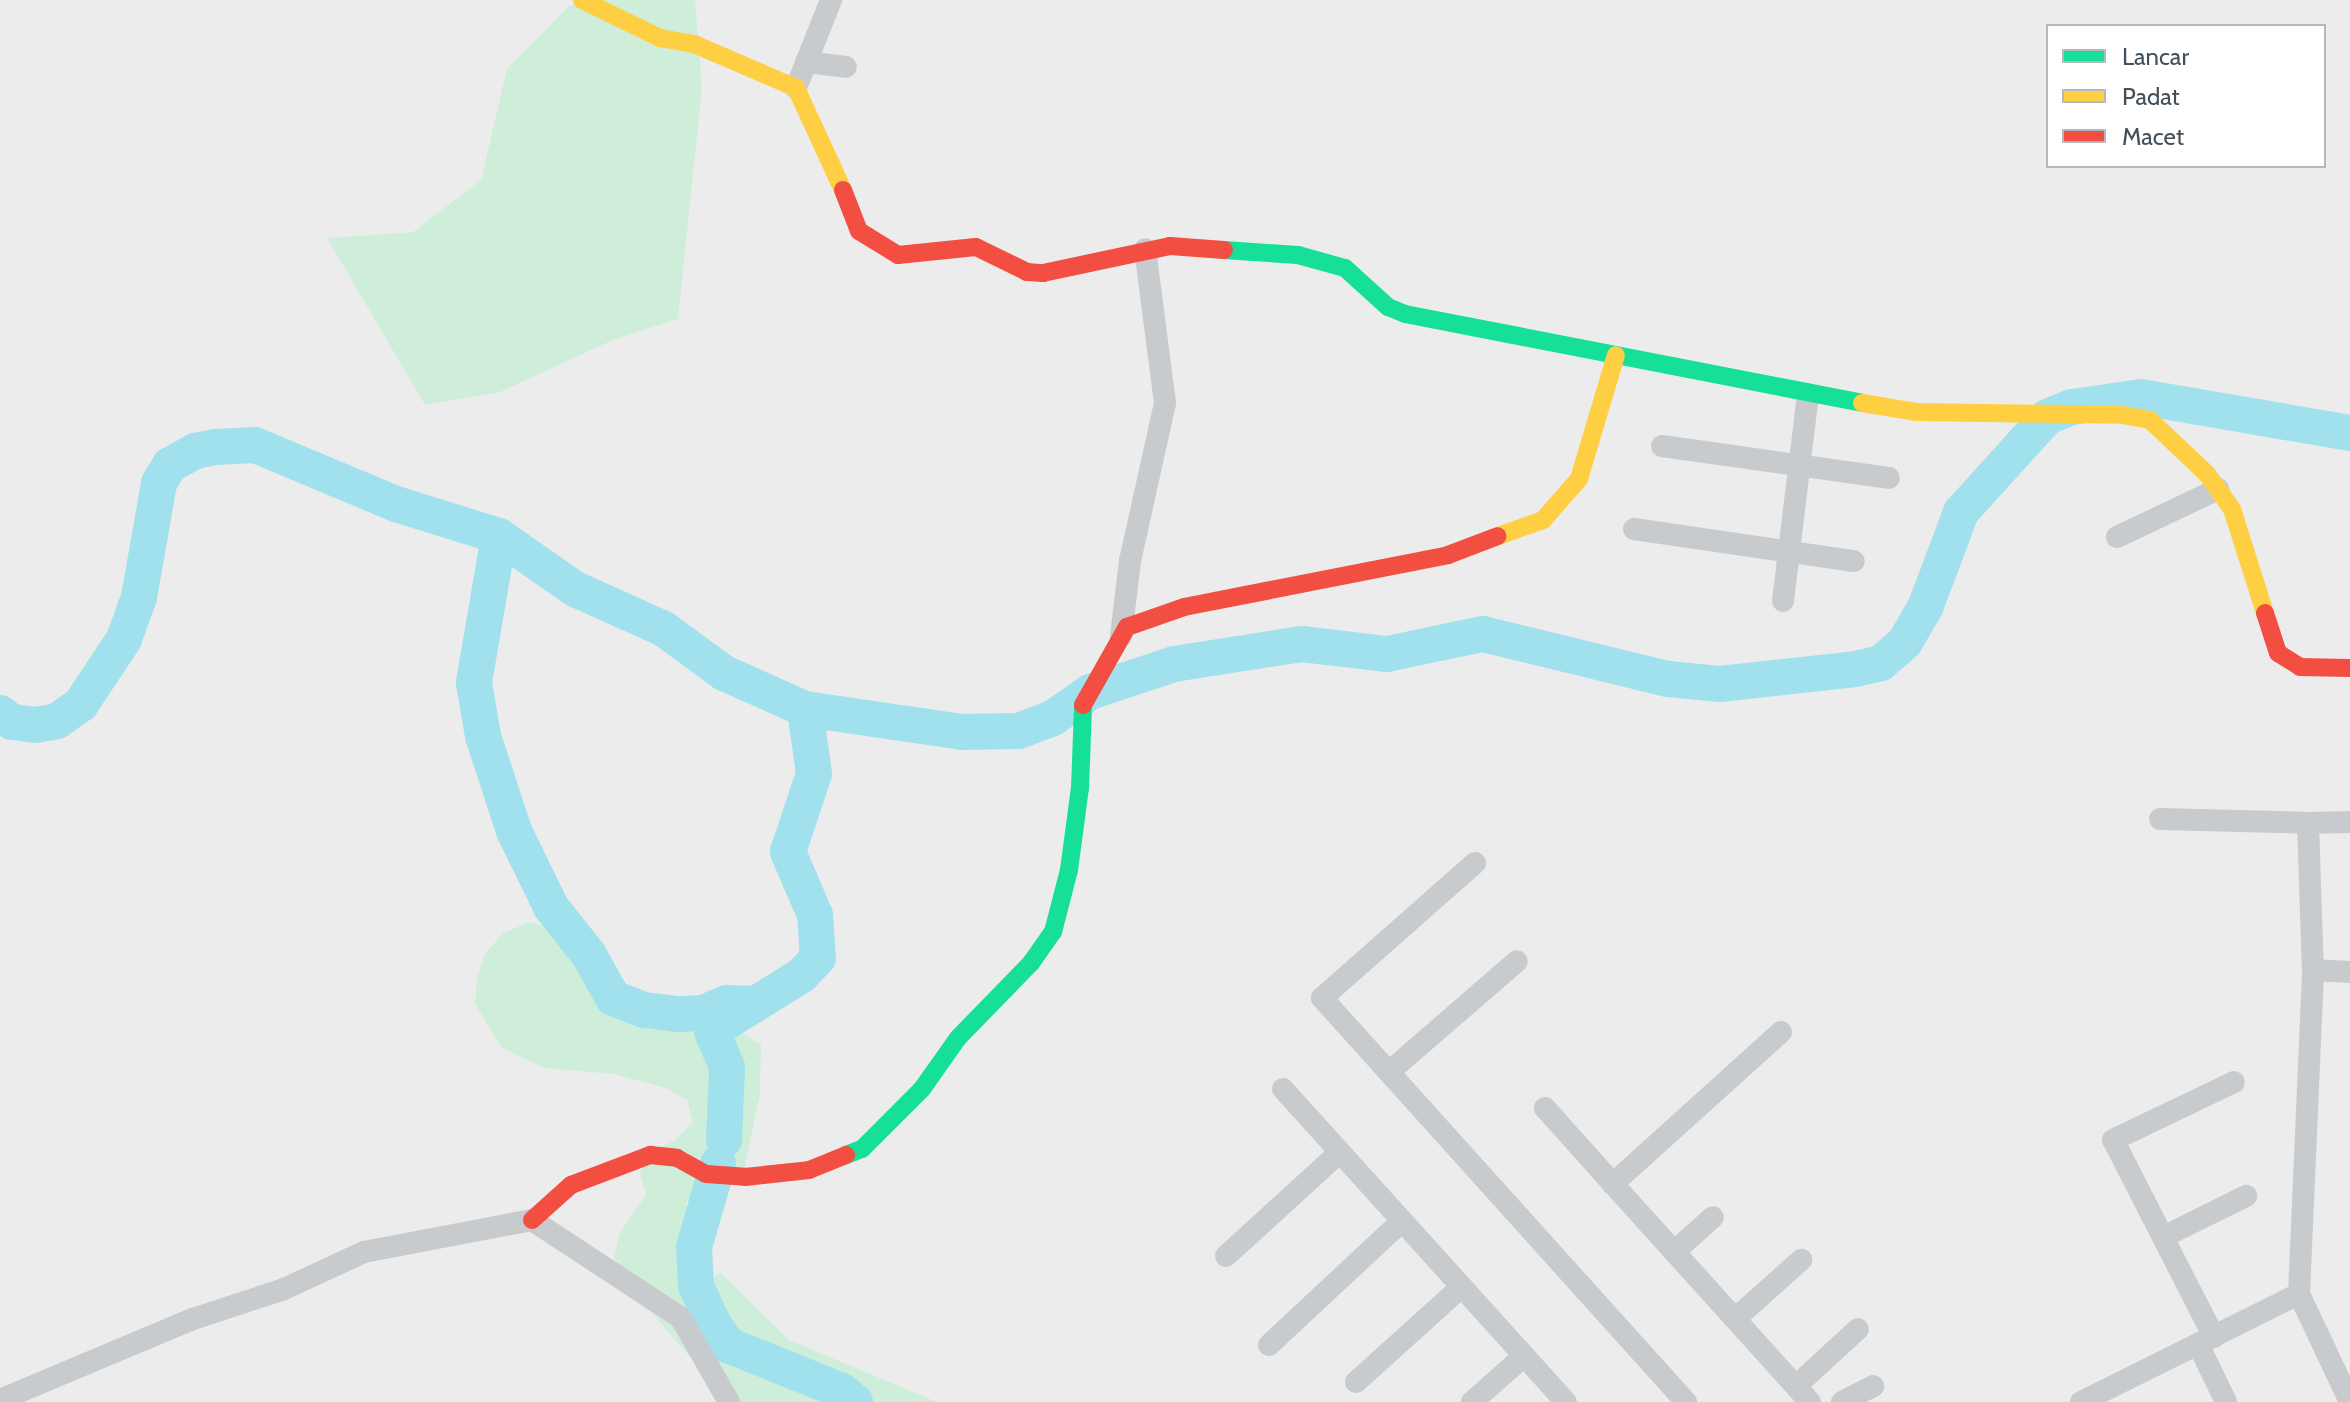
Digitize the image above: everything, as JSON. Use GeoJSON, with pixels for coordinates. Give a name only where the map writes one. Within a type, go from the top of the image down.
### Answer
{"type":"FeatureCollection","features":[{"type":"Feature","properties":{"kind":"street"},"geometry":{"type":"LineString","coordinates":[[582,0],[660,38],[694,44],[796,88],[823,138],[859,231],[884,251],[898,255],[976,247],[1027,272],[1043,273],[1145,249],[1210,246],[1325,260],[1345,268],[1388,307],[1405,314],[1808,395],[1917,412],[2150,420],[2218,489],[2251,555],[2278,653],[2300,667],[2350,668]]}},
{"type":"Feature","properties":{"kind":"street"},"geometry":{"type":"LineString","coordinates":[[796,88],[831,0]]}},
{"type":"Feature","properties":{"kind":"street"},"geometry":{"type":"LineString","coordinates":[[806,62],[846,67]]}},
{"type":"Feature","properties":{"kind":"street"},"geometry":{"type":"LineString","coordinates":[[1121,636],[1130,561],[1165,403],[1145,249]]}},
{"type":"Feature","properties":{"kind":"street"},"geometry":{"type":"LineString","coordinates":[[0,1400],[193,1319],[284,1289],[364,1252],[532,1220],[571,1185],[639,1158],[663,1154],[709,1174],[745,1177],[809,1170],[862,1149],[922,1089],[958,1038],[1046,942],[1069,870],[1080,788],[1082,704],[1121,636],[1137,622],[1184,607],[1448,555],[1543,520],[1579,479],[1616,355]]}},
{"type":"Feature","properties":{"kind":"street"},"geometry":{"type":"LineString","coordinates":[[1783,601],[1808,395]]}},
{"type":"Feature","properties":{"kind":"street"},"geometry":{"type":"LineString","coordinates":[[1662,446],[1889,478]]}},
{"type":"Feature","properties":{"kind":"street"},"geometry":{"type":"LineString","coordinates":[[2117,537],[2218,489]]}},
{"type":"Feature","properties":{"kind":"street"},"geometry":{"type":"LineString","coordinates":[[1634,529],[1854,561]]}},
{"type":"Feature","properties":{"kind":"street"},"geometry":{"type":"LineString","coordinates":[[2160,819],[2350,822]]}},
{"type":"Feature","properties":{"kind":"street"},"geometry":{"type":"LineString","coordinates":[[2308,823],[2313,970],[2299,1294],[2350,1402]]}},
{"type":"Feature","properties":{"kind":"street"},"geometry":{"type":"LineString","coordinates":[[1475,863],[1322,998],[1686,1402]]}},
{"type":"Feature","properties":{"kind":"street"},"geometry":{"type":"LineString","coordinates":[[1389,1072],[1517,961]]}},
{"type":"Feature","properties":{"kind":"street"},"geometry":{"type":"LineString","coordinates":[[2313,970],[2350,972]]}},
{"type":"Feature","properties":{"kind":"street"},"geometry":{"type":"LineString","coordinates":[[1613,1184],[1781,1032]]}},
{"type":"Feature","properties":{"kind":"street"},"geometry":{"type":"LineString","coordinates":[[2226,1402],[2206,1340],[2163,1237],[2113,1140],[2234,1082]]}},
{"type":"Feature","properties":{"kind":"street"},"geometry":{"type":"LineString","coordinates":[[1283,1089],[1566,1402]]}},
{"type":"Feature","properties":{"kind":"street"},"geometry":{"type":"LineString","coordinates":[[1545,1108],[1803,1394],[1858,1329]]}},
{"type":"Feature","properties":{"kind":"street"},"geometry":{"type":"LineString","coordinates":[[1226,1256],[1340,1152]]}},
{"type":"Feature","properties":{"kind":"street"},"geometry":{"type":"LineString","coordinates":[[2163,1237],[2246,1196]]}},
{"type":"Feature","properties":{"kind":"street"},"geometry":{"type":"LineString","coordinates":[[1674,1252],[1713,1217]]}},
{"type":"Feature","properties":{"kind":"street"},"geometry":{"type":"LineString","coordinates":[[532,1220],[681,1318],[729,1402]]}},
{"type":"Feature","properties":{"kind":"street"},"geometry":{"type":"LineString","coordinates":[[1269,1345],[1402,1221]]}},
{"type":"Feature","properties":{"kind":"street"},"geometry":{"type":"LineString","coordinates":[[1735,1319],[1801,1260]]}},
{"type":"Feature","properties":{"kind":"street"},"geometry":{"type":"LineString","coordinates":[[1356,1382],[1461,1287]]}},
{"type":"Feature","properties":{"kind":"street"},"geometry":{"type":"LineString","coordinates":[[2095,1399],[2299,1294]]}},
{"type":"Feature","properties":{"kind":"street"},"geometry":{"type":"LineString","coordinates":[[1472,1402],[1524,1356]]}},
{"type":"Feature","properties":{"kind":"street"},"geometry":{"type":"LineString","coordinates":[[1842,1402],[1873,1386]]}},
{"type":"Feature","properties":{"kind":"green space"},"geometry":{"type":"Polygon","coordinates":[[[595,0],[695,0],[702,88],[678,319],[613,340],[500,392],[425,405],[327,238],[413,232],[481,180],[507,69],[569,6],[595,0]]]}},
{"type":"Feature","properties":{"kind":"green space"},"geometry":{"type":"Polygon","coordinates":[[[530,922],[553,928],[608,1006],[650,1029],[677,1031],[701,1024],[712,1031],[739,1030],[761,1045],[760,1095],[743,1173],[719,1159],[686,1204],[694,1228],[696,1286],[721,1273],[789,1340],[937,1402],[729,1402],[641,1300],[614,1258],[619,1234],[646,1195],[640,1173],[651,1151],[674,1141],[693,1122],[687,1100],[666,1088],[614,1074],[544,1068],[502,1048],[475,1004],[477,979],[485,954],[503,933],[530,922]]]}},
{"type":"Feature","properties":{"kind":"waterway"},"geometry":{"type":"LineString","coordinates":[[0,713],[12,722],[35,725],[57,721],[81,704],[124,639],[139,597],[159,483],[170,465],[195,451],[215,447],[255,445],[396,504],[499,536],[575,589],[664,629],[724,673],[805,709],[962,732],[1019,731],[1053,718],[1090,692],[1174,664],[1302,644],[1387,654],[1483,634],[1668,679],[1720,684],[1855,669],[1881,663],[1905,642],[1925,608],[1961,512],[2047,417],[2072,407],[2141,397],[2350,433]]}},
{"type":"Feature","properties":{"kind":"waterway"},"geometry":{"type":"LineString","coordinates":[[499,536],[474,683],[483,736],[514,831],[551,907],[589,955],[613,998],[645,1010],[678,1014],[703,1013],[727,1003],[755,1004]]}},
{"type":"Feature","properties":{"kind":"waterway"},"geometry":{"type":"LineString","coordinates":[[724,1140],[727,1067],[712,1031],[802,975],[818,958],[815,915],[788,852],[814,774],[805,709]]}},
{"type":"Feature","properties":{"kind":"waterway"},"geometry":{"type":"LineString","coordinates":[[718,1164],[694,1247],[696,1286],[713,1323],[728,1345],[842,1391],[855,1402]]}},
{"type":"Feature","properties":{"kind":"traffic: fast"},"geometry":{"type":"LineString","coordinates":[[1224,250],[1298,255],[1345,268],[1388,307],[1405,314],[1862,403]]}},
{"type":"Feature","properties":{"kind":"traffic: fast"},"geometry":{"type":"LineString","coordinates":[[846,1155],[862,1149],[922,1089],[958,1038],[1031,963],[1053,932],[1069,870],[1080,788],[1083,705]]}},
{"type":"Feature","properties":{"kind":"traffic: slow"},"geometry":{"type":"LineString","coordinates":[[582,0],[660,38],[694,44],[796,88],[843,190]]}},
{"type":"Feature","properties":{"kind":"traffic: slow"},"geometry":{"type":"LineString","coordinates":[[1498,536],[1543,520],[1579,479],[1616,355]]}},
{"type":"Feature","properties":{"kind":"traffic: slow"},"geometry":{"type":"LineString","coordinates":[[1862,403],[1917,412],[2122,415],[2150,420],[2207,474],[2232,509],[2265,613]]}},
{"type":"Feature","properties":{"kind":"traffic: jam"},"geometry":{"type":"LineString","coordinates":[[843,190],[859,231],[898,255],[976,247],[1027,272],[1043,273],[1170,246],[1224,250]]}},
{"type":"Feature","properties":{"kind":"traffic: jam"},"geometry":{"type":"LineString","coordinates":[[1083,705],[1127,627],[1184,607],[1448,555],[1498,536]]}},
{"type":"Feature","properties":{"kind":"traffic: jam"},"geometry":{"type":"LineString","coordinates":[[2265,613],[2278,653],[2300,667],[2350,668]]}},
{"type":"Feature","properties":{"kind":"traffic: jam"},"geometry":{"type":"LineString","coordinates":[[532,1220],[571,1185],[650,1155],[677,1158],[706,1174],[745,1177],[809,1170],[846,1155]]}}]}
